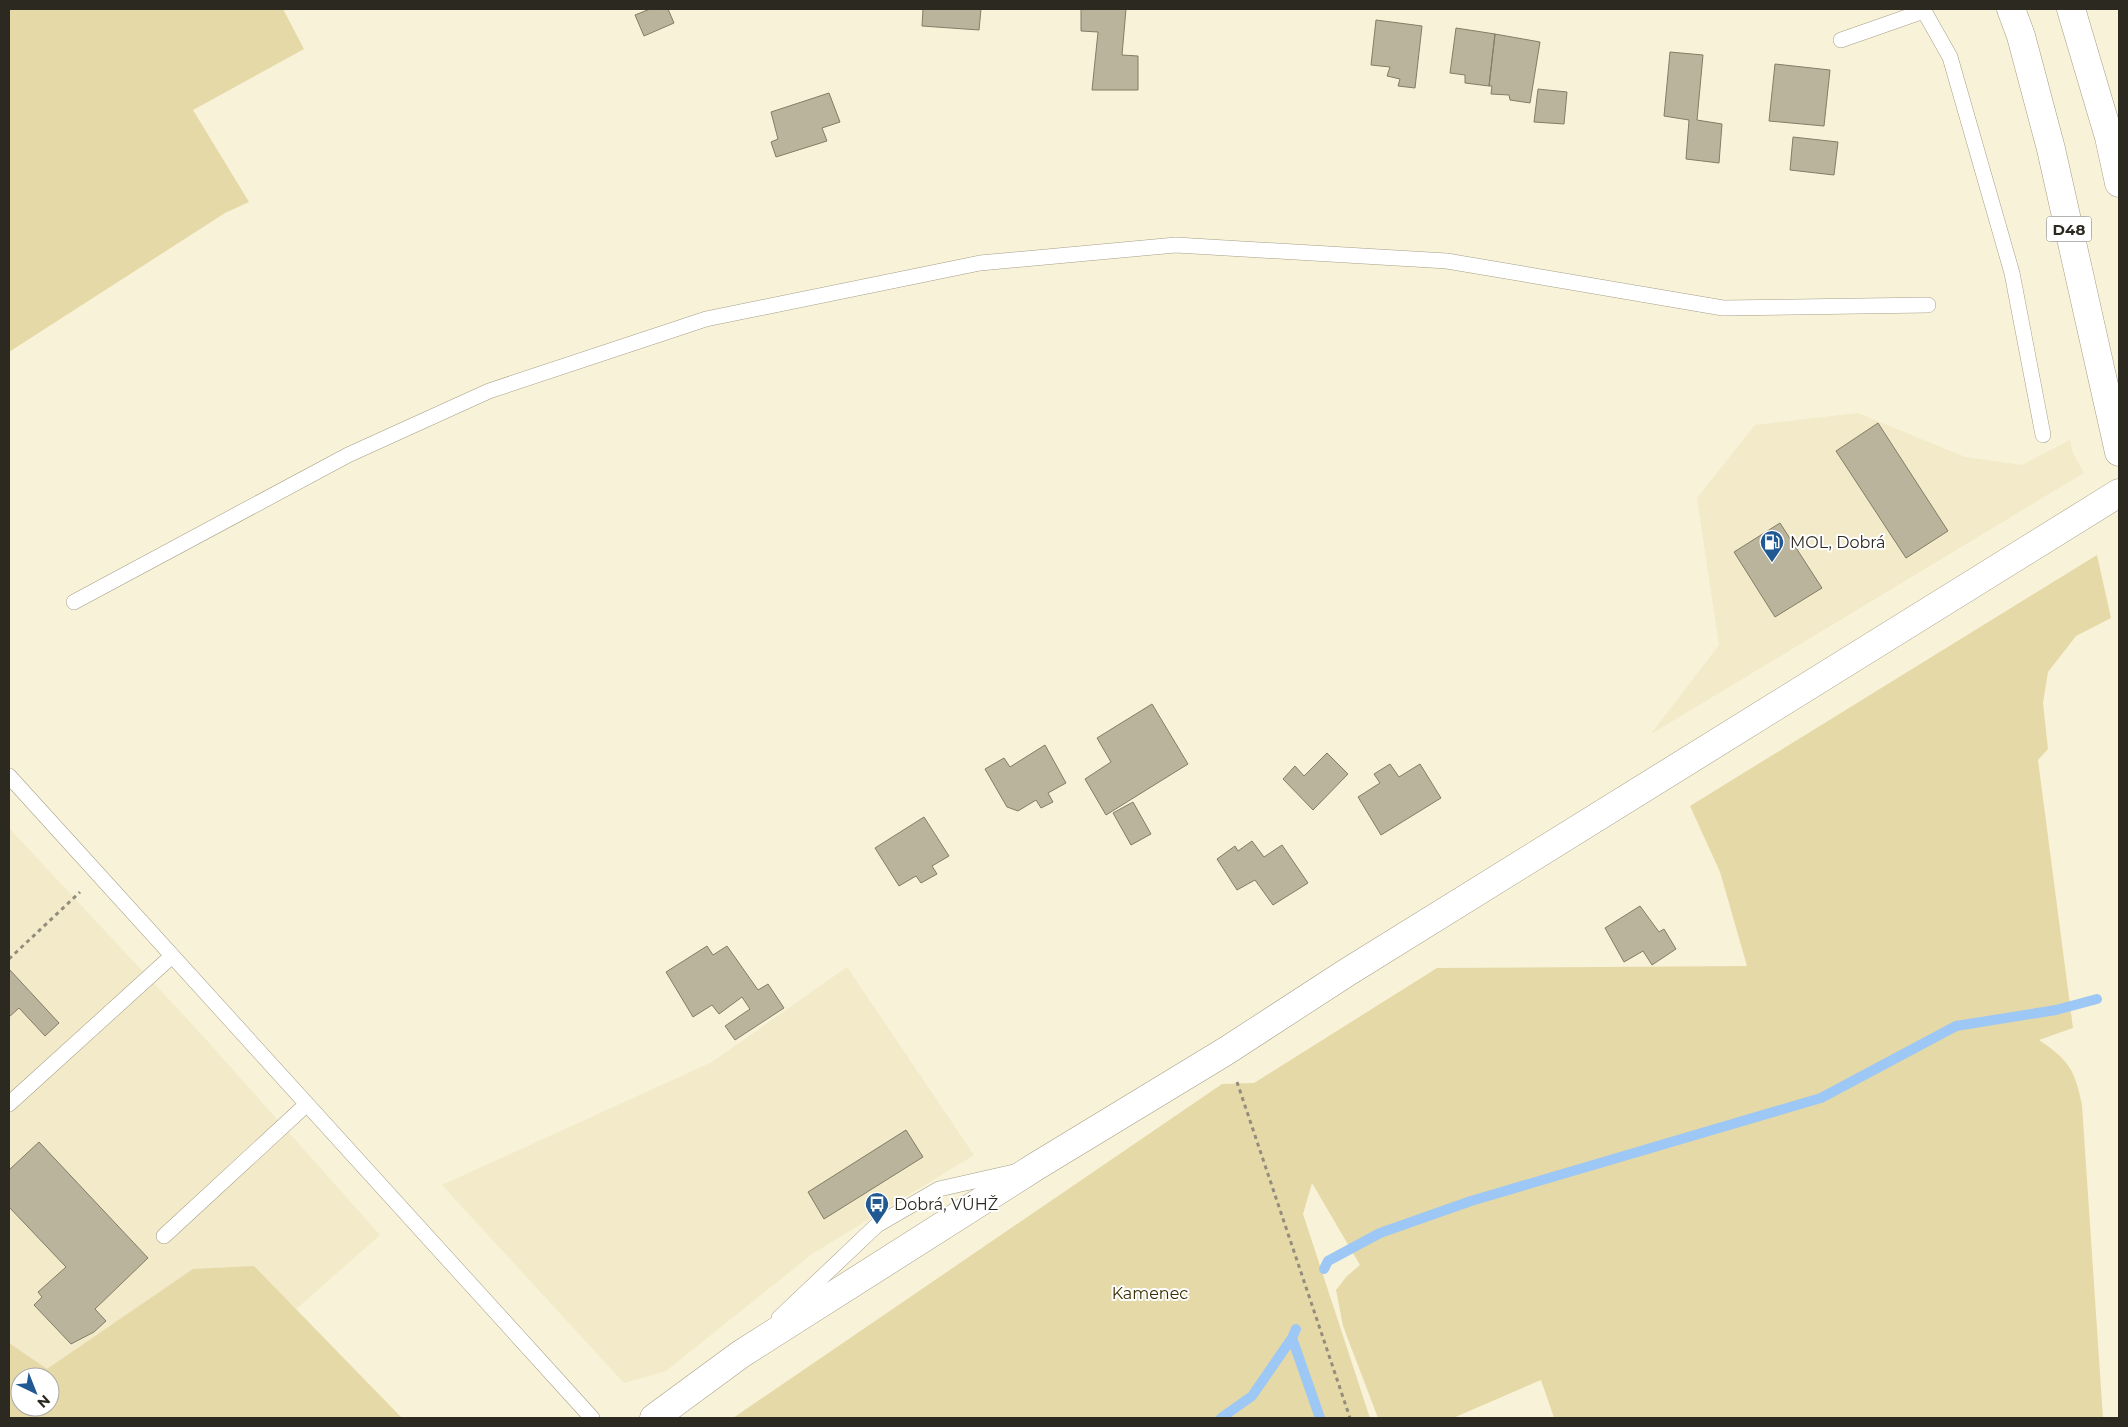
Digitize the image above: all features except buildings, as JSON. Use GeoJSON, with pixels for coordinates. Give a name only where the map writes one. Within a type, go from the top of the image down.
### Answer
{"type":"FeatureCollection","features":[{"type":"Feature","properties":{"kind":"main road","name":"D48"},"geometry":{"type":"LineString","coordinates":[[2011,9],[2051,149],[2119,452]]}},
{"type":"Feature","properties":{"kind":"main road"},"geometry":{"type":"LineString","coordinates":[[2071,9],[2109,137],[2119,183]]}},
{"type":"Feature","properties":{"kind":"main road"},"geometry":{"type":"LineString","coordinates":[[654,1418],[741,1354],[1035,1167],[1226,1051],[1346,973],[2119,494]]}},
{"type":"Feature","properties":{"kind":"lane"},"geometry":{"type":"LineString","coordinates":[[1841,40],[1924,10],[1950,57],[2006,254],[2044,435]]}},
{"type":"Feature","properties":{"kind":"lane"},"geometry":{"type":"LineString","coordinates":[[74,602],[348,456],[489,391],[706,319],[980,263],[1176,245],[1448,261],[1722,308],[1928,305]]}},
{"type":"Feature","properties":{"kind":"lane"},"geometry":{"type":"LineString","coordinates":[[9,776],[592,1418]]}},
{"type":"Feature","properties":{"kind":"lane"},"geometry":{"type":"LineString","coordinates":[[9,1104],[172,956]]}},
{"type":"Feature","properties":{"kind":"lane"},"geometry":{"type":"LineString","coordinates":[[164,1236],[307,1104]]}},
{"type":"Feature","properties":{"kind":"lane"},"geometry":{"type":"LineString","coordinates":[[741,1354],[877,1225],[939,1189],[1035,1167]]}},
{"type":"Feature","properties":{"kind":"path"},"geometry":{"type":"LineString","coordinates":[[9,959],[98,874]]}},
{"type":"Feature","properties":{"kind":"path"},"geometry":{"type":"LineString","coordinates":[[1226,1051],[1350,1418]]}},
{"type":"Feature","properties":{"kind":"shaded area"},"geometry":{"type":"Polygon","coordinates":[[[1858,413],[1965,457],[2022,465],[2070,440],[2072,451],[2084,473],[1651,734],[1719,645],[1697,498],[1755,425],[1858,413]]]}},
{"type":"Feature","properties":{"kind":"shaded area"},"geometry":{"type":"Polygon","coordinates":[[[9,828],[202,1035],[380,1235],[173,1418],[9,1418],[9,828]]]}},
{"type":"Feature","properties":{"kind":"shaded area"},"geometry":{"type":"Polygon","coordinates":[[[847,967],[974,1155],[812,1254],[666,1371],[624,1383],[442,1185],[712,1062],[847,967]]]}},
{"type":"Feature","properties":{"kind":"green space"},"geometry":{"type":"Polygon","coordinates":[[[9,9],[283,9],[304,49],[193,110],[249,202],[225,213],[9,352],[9,9]]]}},
{"type":"Feature","properties":{"kind":"green space","name":"Kamenec"},"geometry":{"type":"Polygon","coordinates":[[[2097,555],[2111,618],[2076,636],[2048,672],[2043,703],[2048,749],[2038,760],[2073,1028],[2039,1040],[2064,1060],[2069,1067],[2077,1083],[2082,1105],[2103,1418],[1554,1418],[1541,1380],[1453,1418],[1378,1418],[1343,1326],[1336,1290],[1347,1276],[1360,1265],[1312,1183],[1303,1214],[1370,1418],[733,1418],[1222,1084],[1254,1083],[1437,968],[1747,966],[1720,872],[1690,806],[2097,555]]]}},
{"type":"Feature","properties":{"kind":"green space"},"geometry":{"type":"Polygon","coordinates":[[[254,1266],[402,1418],[9,1418],[9,1343],[44,1367],[10,1367],[10,1417],[60,1417],[60,1367],[50,1367],[193,1269],[254,1266]]]}},
{"type":"Feature","properties":{"kind":"waterway"},"geometry":{"type":"LineString","coordinates":[[1324,1269],[1328,1261],[1380,1233],[1471,1201],[1821,1098],[1956,1026],[2056,1010],[2097,999]]}},
{"type":"Feature","properties":{"kind":"waterway"},"geometry":{"type":"LineString","coordinates":[[1221,1418],[1252,1396],[1292,1338],[1296,1329]]}},
{"type":"Feature","properties":{"kind":"waterway"},"geometry":{"type":"LineString","coordinates":[[1292,1338],[1320,1418]]}},
{"type":"Feature","properties":{"kind":"place","name":"MOL, Dobrá"},"geometry":{"type":"Point","coordinates":[1772,563]}},
{"type":"Feature","properties":{"kind":"place","name":"Dobrá, VÚHŽ"},"geometry":{"type":"Point","coordinates":[877,1225]}}]}
